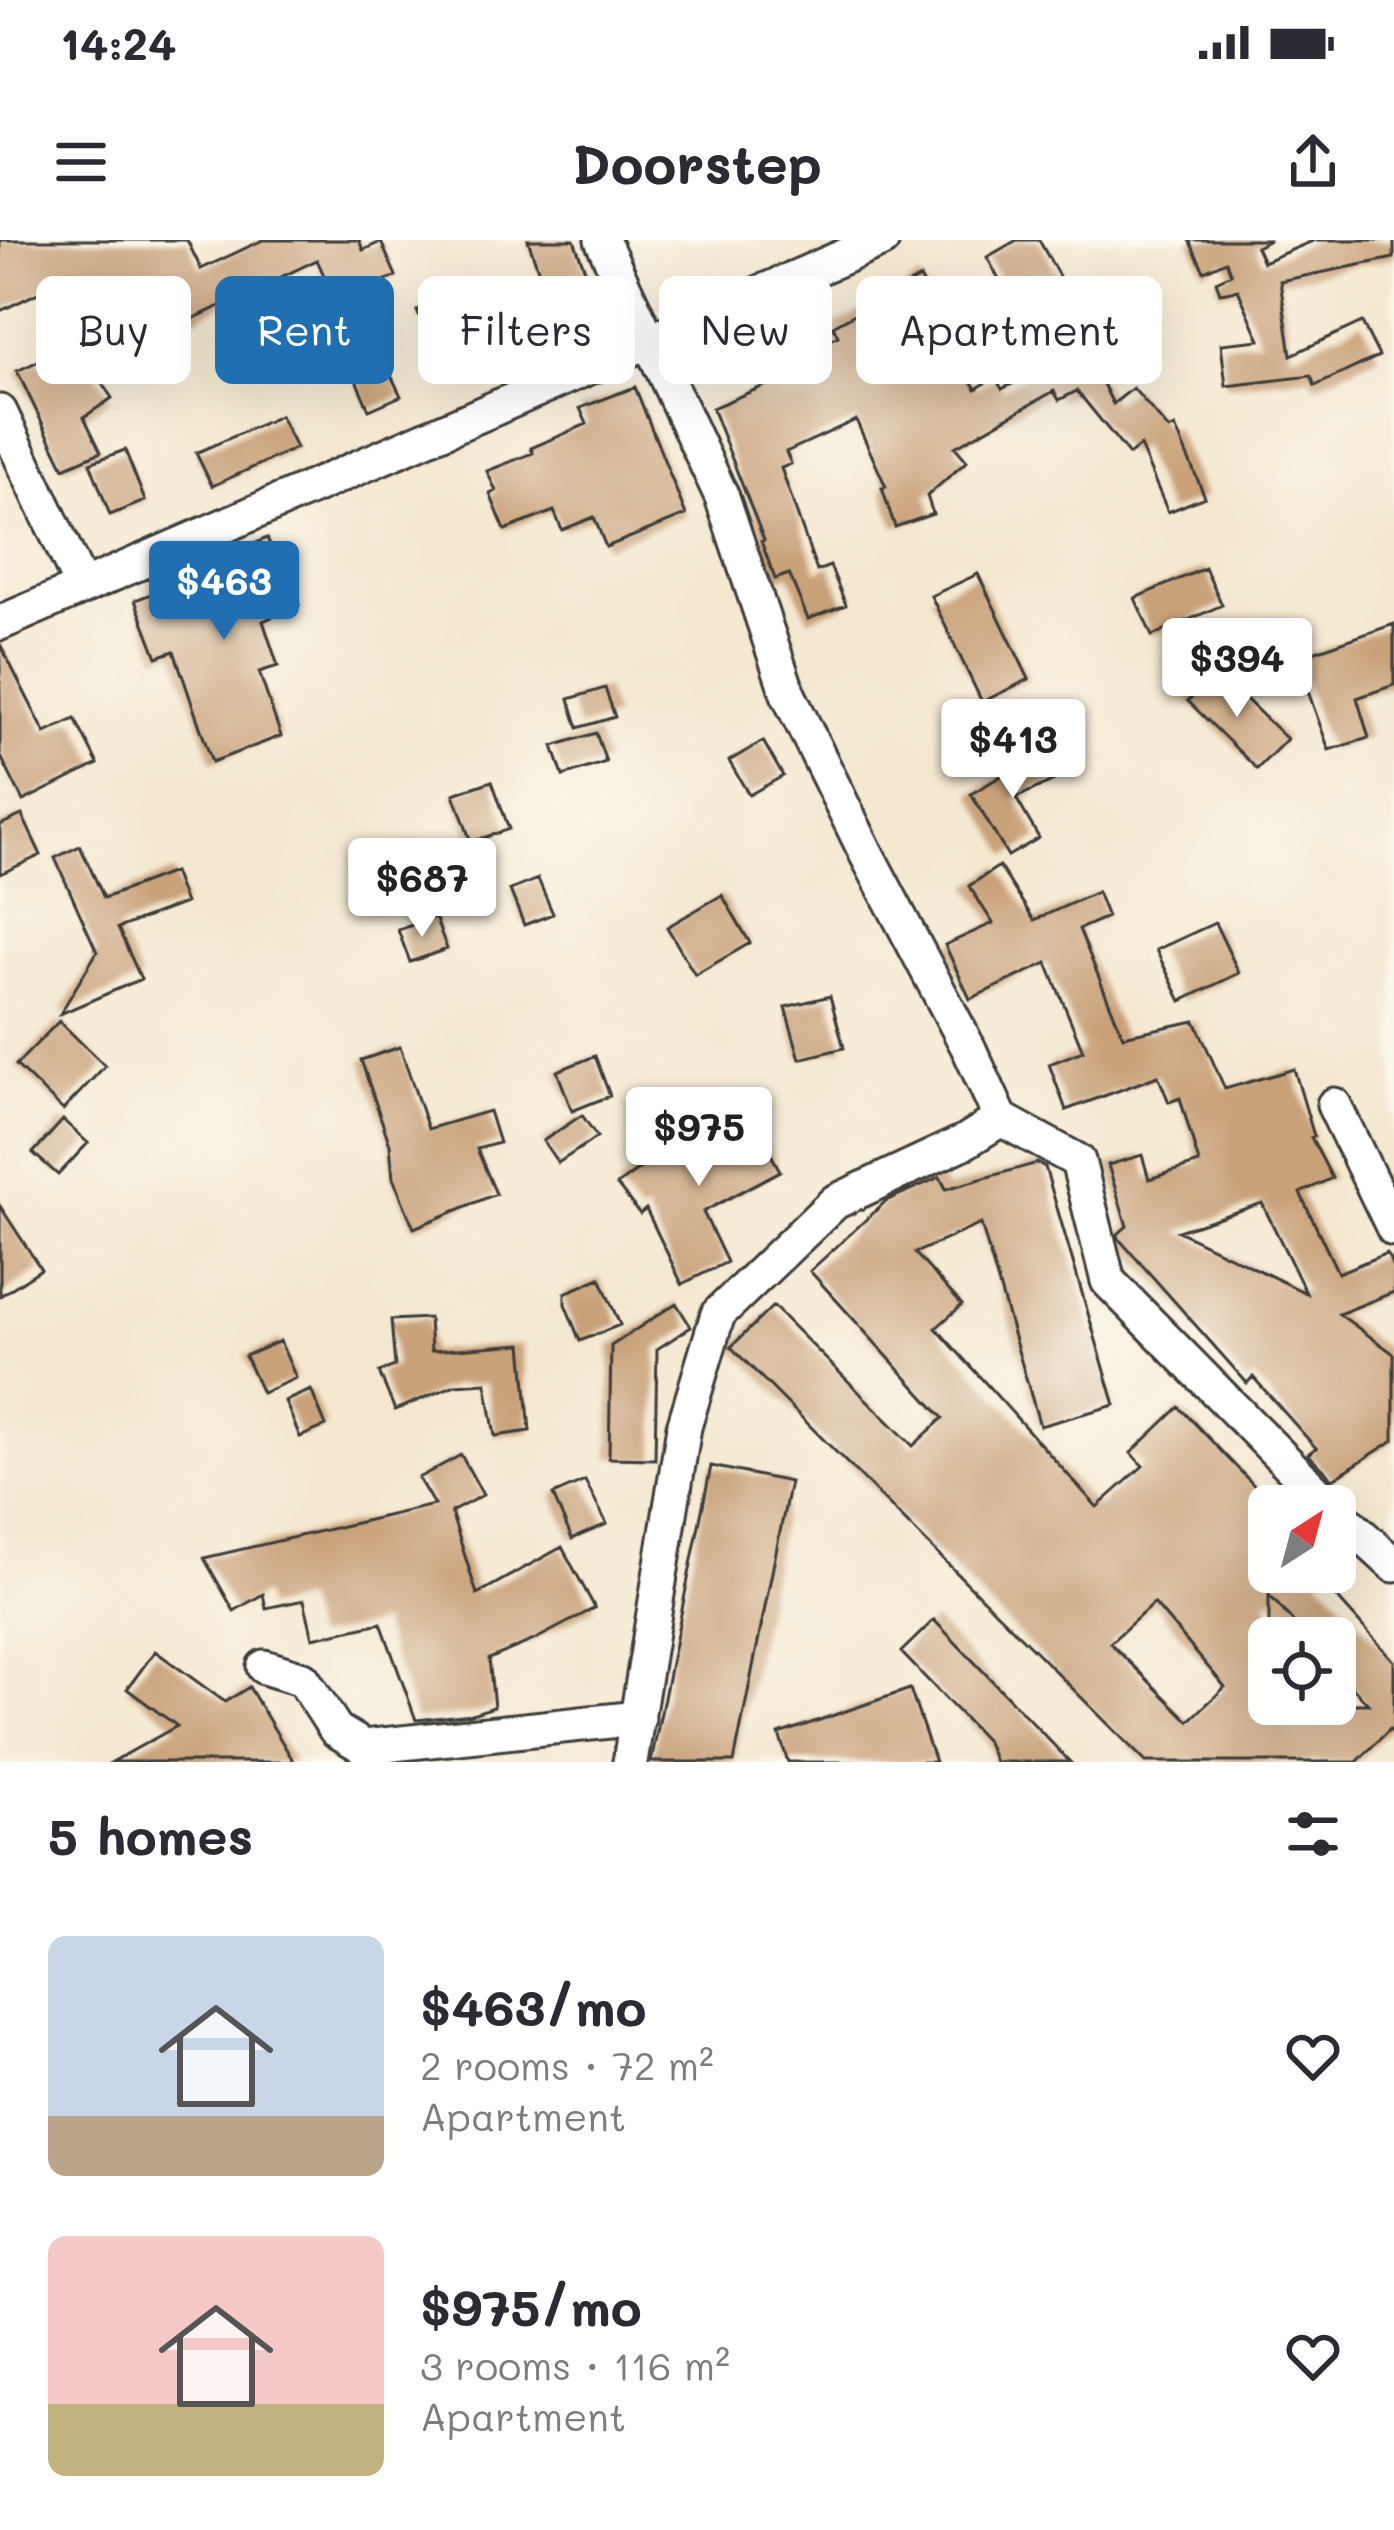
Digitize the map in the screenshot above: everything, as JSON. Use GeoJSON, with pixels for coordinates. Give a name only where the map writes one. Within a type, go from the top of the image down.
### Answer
{"type":"FeatureCollection","features":[{"type":"Feature","properties":{"kind":"street"},"geometry":{"type":"LineString","coordinates":[[602,240],[722,497],[788,694],[1001,1119],[1078,1161],[1108,1281],[1309,1485]]}},
{"type":"Feature","properties":{"kind":"street"},"geometry":{"type":"LineString","coordinates":[[0,623],[882,240]]}},
{"type":"Feature","properties":{"kind":"street"},"geometry":{"type":"LineString","coordinates":[[0,412],[81,585]]}},
{"type":"Feature","properties":{"kind":"street"},"geometry":{"type":"LineString","coordinates":[[1334,1105],[1394,1229]]}},
{"type":"Feature","properties":{"kind":"street"},"geometry":{"type":"LineString","coordinates":[[629,1762],[684,1427],[718,1314],[836,1202],[966,1141],[1001,1119]]}},
{"type":"Feature","properties":{"kind":"street"},"geometry":{"type":"LineString","coordinates":[[1356,1530],[1394,1564]]}},
{"type":"Feature","properties":{"kind":"street"},"geometry":{"type":"LineString","coordinates":[[264,1667],[302,1679],[336,1730],[364,1747],[638,1718]]}},
{"type":"Feature","properties":{"kind":"building"},"geometry":{"type":"Polygon","coordinates":[[[0,240],[187,240],[201,269],[263,240],[359,240],[363,250],[381,242],[396,276],[324,276],[317,260],[283,276],[215,276],[215,308],[191,320],[191,276],[36,276],[36,294],[0,311],[0,240]]]}},
{"type":"Feature","properties":{"kind":"building"},"geometry":{"type":"Polygon","coordinates":[[[528,240],[574,240],[587,276],[540,276],[528,240]]]}},
{"type":"Feature","properties":{"kind":"building"},"geometry":{"type":"Polygon","coordinates":[[[1017,240],[1039,240],[1059,276],[997,276],[987,257],[1017,240]]]}},
{"type":"Feature","properties":{"kind":"building"},"geometry":{"type":"Polygon","coordinates":[[[1189,240],[1270,240],[1256,247],[1263,262],[1315,240],[1394,240],[1394,258],[1280,281],[1291,355],[1362,322],[1379,356],[1315,386],[1311,376],[1226,386],[1221,344],[1260,340],[1238,290],[1220,293],[1216,281],[1231,274],[1226,261],[1204,271],[1189,240]]]}},
{"type":"Feature","properties":{"kind":"building"},"geometry":{"type":"Polygon","coordinates":[[[856,313],[856,384],[973,384],[976,389],[999,384],[1002,389],[1012,384],[1103,384],[1113,404],[1133,388],[1169,430],[1175,427],[1205,497],[1168,512],[1140,446],[1129,455],[1077,391],[1059,400],[1054,391],[955,447],[967,461],[927,496],[933,514],[895,527],[882,488],[886,487],[856,420],[786,452],[791,464],[781,468],[817,571],[830,566],[846,605],[808,619],[789,574],[775,579],[712,408],[769,384],[832,384],[832,339],[838,336],[833,326],[856,313]]]}},
{"type":"Feature","properties":{"kind":"building"},"geometry":{"type":"Polygon","coordinates":[[[36,362],[36,384],[103,384],[112,398],[84,417],[101,452],[64,468],[17,371],[36,362]]]}},
{"type":"Feature","properties":{"kind":"building"},"geometry":{"type":"Polygon","coordinates":[[[394,382],[401,396],[369,410],[358,384],[394,382]]]}},
{"type":"Feature","properties":{"kind":"building"},"geometry":{"type":"Polygon","coordinates":[[[635,387],[686,515],[606,547],[594,517],[562,530],[554,511],[505,530],[490,494],[496,491],[487,471],[587,424],[580,408],[635,387]]]}},
{"type":"Feature","properties":{"kind":"building"},"geometry":{"type":"Polygon","coordinates":[[[280,416],[296,448],[212,486],[196,453],[280,416]]]}},
{"type":"Feature","properties":{"kind":"building"},"geometry":{"type":"Polygon","coordinates":[[[125,450],[145,501],[110,515],[90,463],[125,450]]]}},
{"type":"Feature","properties":{"kind":"building"},"geometry":{"type":"Polygon","coordinates":[[[267,538],[299,605],[263,621],[278,666],[259,672],[281,736],[212,762],[174,651],[157,657],[135,600],[204,574],[201,566],[235,546],[237,552],[267,538]]]}},
{"type":"Feature","properties":{"kind":"building"},"geometry":{"type":"Polygon","coordinates":[[[1205,568],[1222,605],[1152,636],[1135,598],[1205,568]]]}},
{"type":"Feature","properties":{"kind":"building"},"geometry":{"type":"Polygon","coordinates":[[[978,574],[1029,679],[982,702],[931,596],[978,574]]]}},
{"type":"Feature","properties":{"kind":"building"},"geometry":{"type":"Polygon","coordinates":[[[1394,624],[1394,685],[1357,698],[1369,738],[1329,750],[1296,658],[1394,624]]]}},
{"type":"Feature","properties":{"kind":"building"},"geometry":{"type":"Polygon","coordinates":[[[0,644],[45,733],[75,719],[98,764],[23,801],[0,755],[0,644]]]}},
{"type":"Feature","properties":{"kind":"building"},"geometry":{"type":"Polygon","coordinates":[[[1217,671],[1287,739],[1257,769],[1188,701],[1217,671]]]}},
{"type":"Feature","properties":{"kind":"building"},"geometry":{"type":"Polygon","coordinates":[[[605,688],[615,717],[578,728],[569,699],[605,688]]]}},
{"type":"Feature","properties":{"kind":"building"},"geometry":{"type":"Polygon","coordinates":[[[596,733],[606,762],[563,776],[553,746],[596,733]]]}},
{"type":"Feature","properties":{"kind":"building"},"geometry":{"type":"Polygon","coordinates":[[[763,741],[783,776],[749,795],[729,761],[763,741]]]}},
{"type":"Feature","properties":{"kind":"building"},"geometry":{"type":"Polygon","coordinates":[[[1037,746],[1054,780],[1016,798],[1039,838],[1008,856],[971,794],[1018,766],[1014,757],[1037,746]]]}},
{"type":"Feature","properties":{"kind":"building"},"geometry":{"type":"Polygon","coordinates":[[[492,781],[509,829],[471,842],[454,794],[492,781]]]}},
{"type":"Feature","properties":{"kind":"building"},"geometry":{"type":"Polygon","coordinates":[[[22,815],[41,855],[0,874],[0,825],[22,815]]]}},
{"type":"Feature","properties":{"kind":"building"},"geometry":{"type":"Polygon","coordinates":[[[80,846],[104,898],[173,872],[185,903],[118,928],[141,979],[60,1014],[97,952],[55,858],[80,846]]]}},
{"type":"Feature","properties":{"kind":"building"},"geometry":{"type":"Polygon","coordinates":[[[999,866],[1034,920],[1097,892],[1107,917],[1079,929],[1123,1036],[1195,1021],[1225,1089],[1294,1069],[1311,1137],[1332,1178],[1300,1193],[1338,1273],[1387,1253],[1394,1270],[1394,1292],[1339,1314],[1394,1354],[1394,1440],[1333,1479],[1308,1454],[1316,1448],[1253,1377],[1247,1383],[1119,1239],[1127,1226],[1108,1165],[1142,1155],[1149,1179],[1199,1163],[1180,1098],[1169,1102],[1158,1076],[1066,1110],[1049,1064],[1083,1051],[1047,963],[970,999],[945,945],[993,923],[969,886],[999,866]],[[1262,1203],[1178,1231],[1306,1293],[1262,1203]]]}},
{"type":"Feature","properties":{"kind":"building"},"geometry":{"type":"Polygon","coordinates":[[[538,879],[553,914],[524,925],[510,890],[538,879]]]}},
{"type":"Feature","properties":{"kind":"building"},"geometry":{"type":"Polygon","coordinates":[[[722,895],[750,943],[695,975],[667,927],[722,895]]]}},
{"type":"Feature","properties":{"kind":"building"},"geometry":{"type":"Polygon","coordinates":[[[435,917],[447,949],[410,962],[398,930],[435,917]]]}},
{"type":"Feature","properties":{"kind":"building"},"geometry":{"type":"Polygon","coordinates":[[[1215,923],[1239,973],[1181,1001],[1156,950],[1215,923]]]}},
{"type":"Feature","properties":{"kind":"building"},"geometry":{"type":"Polygon","coordinates":[[[830,996],[844,1048],[800,1059],[785,1007],[830,996]]]}},
{"type":"Feature","properties":{"kind":"building"},"geometry":{"type":"Polygon","coordinates":[[[59,1021],[105,1066],[63,1110],[16,1065],[59,1021]]]}},
{"type":"Feature","properties":{"kind":"building"},"geometry":{"type":"Polygon","coordinates":[[[400,1047],[428,1129],[489,1111],[499,1143],[477,1149],[496,1194],[414,1228],[393,1178],[390,1145],[361,1060],[400,1047]]]}},
{"type":"Feature","properties":{"kind":"building"},"geometry":{"type":"Polygon","coordinates":[[[595,1056],[610,1096],[572,1111],[557,1071],[595,1056]]]}},
{"type":"Feature","properties":{"kind":"building"},"geometry":{"type":"Polygon","coordinates":[[[747,1110],[780,1171],[703,1212],[727,1262],[682,1284],[646,1209],[640,1214],[617,1185],[661,1153],[747,1110]]]}},
{"type":"Feature","properties":{"kind":"building"},"geometry":{"type":"Polygon","coordinates":[[[582,1115],[597,1137],[558,1163],[543,1141],[582,1115]]]}},
{"type":"Feature","properties":{"kind":"building"},"geometry":{"type":"Polygon","coordinates":[[[63,1120],[88,1143],[58,1175],[33,1153],[63,1120]]]}},
{"type":"Feature","properties":{"kind":"building"},"geometry":{"type":"Polygon","coordinates":[[[1037,1163],[1045,1167],[1115,1405],[1040,1426],[981,1224],[915,1253],[962,1305],[936,1328],[1097,1507],[1143,1466],[1131,1453],[1179,1407],[1254,1485],[1248,1485],[1248,1593],[1333,1593],[1354,1617],[1289,1617],[1269,1595],[1269,1617],[1248,1617],[1248,1725],[1356,1725],[1356,1704],[1368,1704],[1356,1691],[1356,1619],[1394,1661],[1394,1733],[1390,1729],[1357,1762],[1146,1762],[731,1347],[773,1306],[913,1446],[943,1418],[810,1271],[886,1201],[940,1177],[946,1189],[1037,1163]],[[1154,1603],[1110,1643],[1189,1721],[1225,1687],[1154,1603]]]}},
{"type":"Feature","properties":{"kind":"building"},"geometry":{"type":"Polygon","coordinates":[[[0,1206],[41,1269],[0,1296],[0,1206]]]}},
{"type":"Feature","properties":{"kind":"building"},"geometry":{"type":"Polygon","coordinates":[[[600,1278],[620,1325],[580,1341],[565,1293],[600,1278]]]}},
{"type":"Feature","properties":{"kind":"building"},"geometry":{"type":"Polygon","coordinates":[[[676,1303],[691,1327],[657,1349],[655,1459],[609,1458],[611,1346],[676,1303]]]}},
{"type":"Feature","properties":{"kind":"building"},"geometry":{"type":"Polygon","coordinates":[[[429,1318],[431,1351],[522,1344],[530,1431],[495,1436],[486,1383],[455,1385],[395,1410],[379,1372],[395,1366],[391,1320],[429,1318]]]}},
{"type":"Feature","properties":{"kind":"building"},"geometry":{"type":"Polygon","coordinates":[[[280,1341],[296,1378],[262,1393],[245,1356],[280,1341]]]}},
{"type":"Feature","properties":{"kind":"building"},"geometry":{"type":"Polygon","coordinates":[[[311,1390],[326,1426],[300,1437],[285,1401],[311,1390]]]}},
{"type":"Feature","properties":{"kind":"building"},"geometry":{"type":"Polygon","coordinates":[[[461,1455],[483,1495],[451,1512],[477,1594],[562,1547],[595,1608],[489,1659],[494,1707],[416,1720],[381,1623],[313,1638],[304,1600],[266,1608],[263,1594],[234,1611],[204,1558],[434,1505],[418,1478],[461,1455]]]}},
{"type":"Feature","properties":{"kind":"building"},"geometry":{"type":"Polygon","coordinates":[[[711,1466],[790,1482],[734,1762],[651,1762],[711,1466]]]}},
{"type":"Feature","properties":{"kind":"building"},"geometry":{"type":"Polygon","coordinates":[[[585,1481],[607,1524],[572,1539],[553,1495],[585,1481]]]}},
{"type":"Feature","properties":{"kind":"building"},"geometry":{"type":"Polygon","coordinates":[[[934,1620],[1070,1762],[995,1762],[987,1742],[901,1652],[934,1620]]]}},
{"type":"Feature","properties":{"kind":"building"},"geometry":{"type":"Polygon","coordinates":[[[155,1651],[225,1702],[249,1687],[294,1762],[112,1762],[177,1726],[127,1689],[155,1651]]]}},
{"type":"Feature","properties":{"kind":"building"},"geometry":{"type":"Polygon","coordinates":[[[910,1689],[935,1762],[788,1762],[779,1734],[910,1689]]]}}]}
